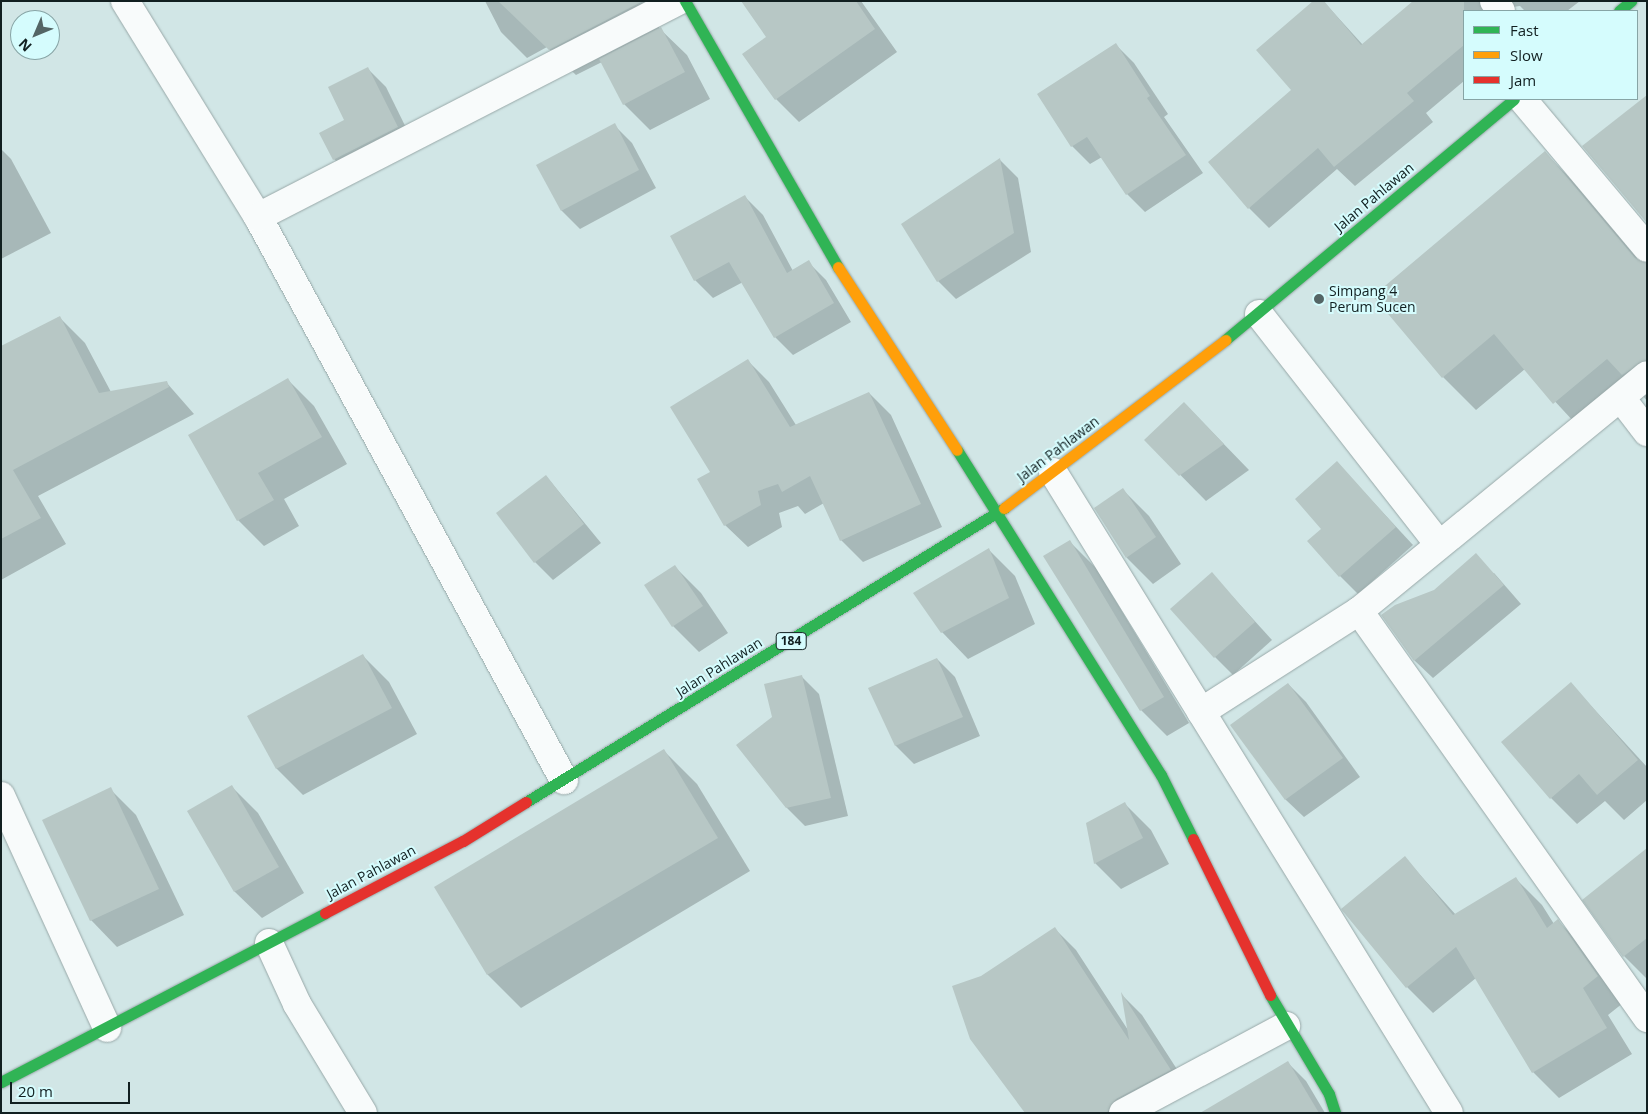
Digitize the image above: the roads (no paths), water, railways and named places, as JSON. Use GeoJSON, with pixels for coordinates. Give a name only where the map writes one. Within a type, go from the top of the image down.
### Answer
{"type":"FeatureCollection","features":[{"type":"Feature","properties":{"kind":"main road"},"geometry":{"type":"LineString","coordinates":[[685,1],[832,258],[998,513],[1161,775],[1286,1026],[1328,1094],[1335,1113]]}},
{"type":"Feature","properties":{"kind":"main road"},"geometry":{"type":"LineString","coordinates":[[1620,10],[1631,1]]}},
{"type":"Feature","properties":{"kind":"main road","name":"Jalan Pahlawan"},"geometry":{"type":"LineString","coordinates":[[1,1082],[463,841],[998,513],[1259,314],[1513,100]]}},
{"type":"Feature","properties":{"kind":"street"},"geometry":{"type":"LineString","coordinates":[[125,1],[258,216],[564,780]]}},
{"type":"Feature","properties":{"kind":"street"},"geometry":{"type":"LineString","coordinates":[[258,216],[678,1]]}},
{"type":"Feature","properties":{"kind":"street"},"geometry":{"type":"LineString","coordinates":[[1523,100],[1647,248]]}},
{"type":"Feature","properties":{"kind":"street"},"geometry":{"type":"LineString","coordinates":[[1259,314],[1438,543]]}},
{"type":"Feature","properties":{"kind":"street"},"geometry":{"type":"LineString","coordinates":[[1201,712],[1359,611],[1438,543],[1621,398],[1647,375]]}},
{"type":"Feature","properties":{"kind":"street"},"geometry":{"type":"LineString","coordinates":[[1621,398],[1647,432]]}},
{"type":"Feature","properties":{"kind":"street"},"geometry":{"type":"LineString","coordinates":[[1053,472],[1449,1113]]}},
{"type":"Feature","properties":{"kind":"street"},"geometry":{"type":"LineString","coordinates":[[1359,611],[1647,1018]]}},
{"type":"Feature","properties":{"kind":"street"},"geometry":{"type":"LineString","coordinates":[[1,796],[107,1028]]}},
{"type":"Feature","properties":{"kind":"street"},"geometry":{"type":"LineString","coordinates":[[268,943],[319,1043],[363,1113]]}},
{"type":"Feature","properties":{"kind":"street"},"geometry":{"type":"LineString","coordinates":[[1123,1113],[1286,1026]]}},
{"type":"Feature","properties":{"kind":"place","name":"Simpang 4 Perum Sucen"},"geometry":{"type":"Point","coordinates":[1319,299]}}]}
